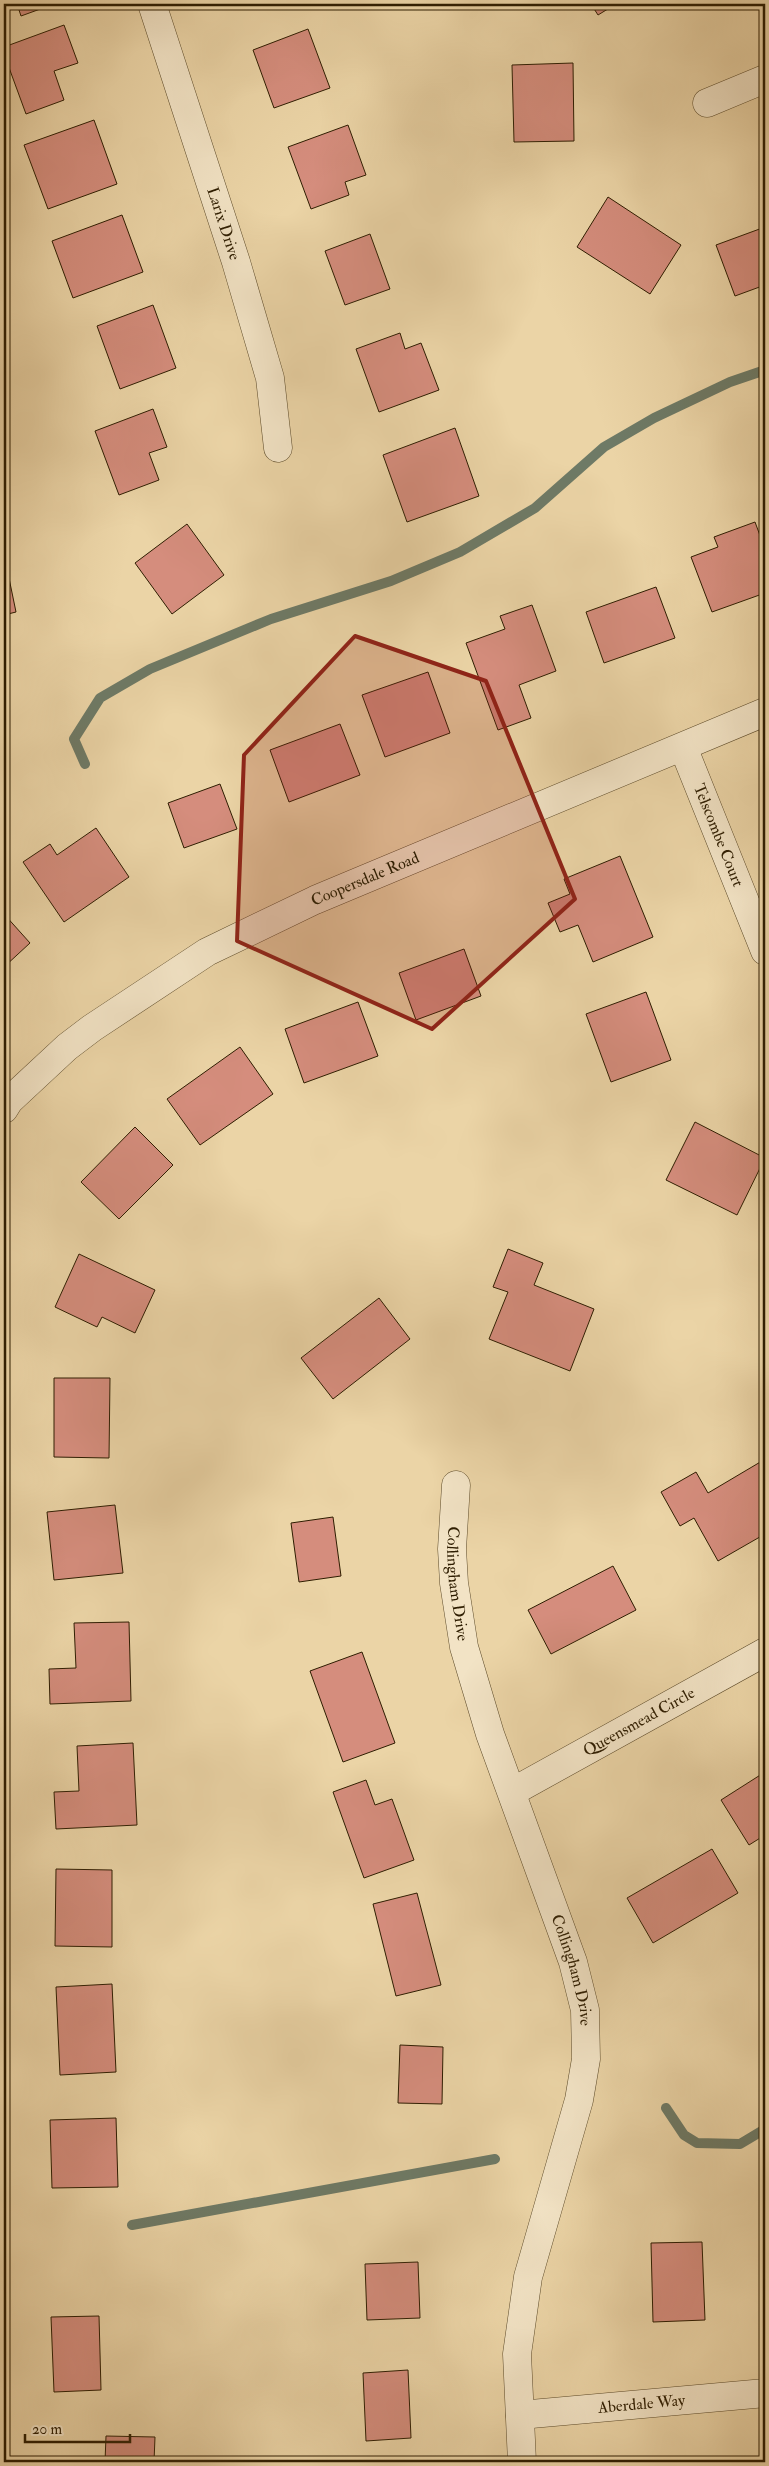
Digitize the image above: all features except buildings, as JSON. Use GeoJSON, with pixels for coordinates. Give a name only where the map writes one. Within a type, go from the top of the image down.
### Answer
{"type":"FeatureCollection","features":[{"type":"Feature","properties":{"kind":"street","name":"Larix Drive"},"geometry":{"type":"LineString","coordinates":[[152,4],[236,262],[270,378],[278,448]]}},
{"type":"Feature","properties":{"kind":"street"},"geometry":{"type":"LineString","coordinates":[[707,102],[765,79]]}},
{"type":"Feature","properties":{"kind":"street","name":"Coopersdale Road"},"geometry":{"type":"LineString","coordinates":[[4,1109],[9,1101],[68,1047],[92,1028],[206,952],[315,900],[765,712]]}},
{"type":"Feature","properties":{"kind":"street","name":"Telscombe Court"},"geometry":{"type":"LineString","coordinates":[[683,747],[765,951]]}},
{"type":"Feature","properties":{"kind":"street","name":"Collingham Drive"},"geometry":{"type":"LineString","coordinates":[[456,1485],[452,1549],[454,1583],[464,1647],[490,1734],[573,1962],[585,2010],[586,2049],[579,2100],[528,2277],[516,2354],[522,2462]]}},
{"type":"Feature","properties":{"kind":"street","name":"Queensmead Circle"},"geometry":{"type":"LineString","coordinates":[[512,1792],[765,1652]]}},
{"type":"Feature","properties":{"kind":"street","name":"Aberdale Way"},"geometry":{"type":"LineString","coordinates":[[520,2415],[765,2393]]}},
{"type":"Feature","properties":{"kind":"highlighted area"},"geometry":{"type":"Polygon","coordinates":[[[355,636],[486,681],[575,899],[432,1029],[237,941],[244,755],[355,636]]]}},
{"type":"Feature","properties":{"kind":"waterway"},"geometry":{"type":"LineString","coordinates":[[85,764],[74,739],[100,698],[150,669],[271,619],[391,581],[460,552],[535,508],[604,447],[654,418],[730,382],[765,370]]}},
{"type":"Feature","properties":{"kind":"waterway"},"geometry":{"type":"LineString","coordinates":[[666,2108],[684,2135],[697,2143],[740,2144],[765,2129]]}},
{"type":"Feature","properties":{"kind":"waterway"},"geometry":{"type":"LineString","coordinates":[[132,2225],[495,2159]]}}]}
